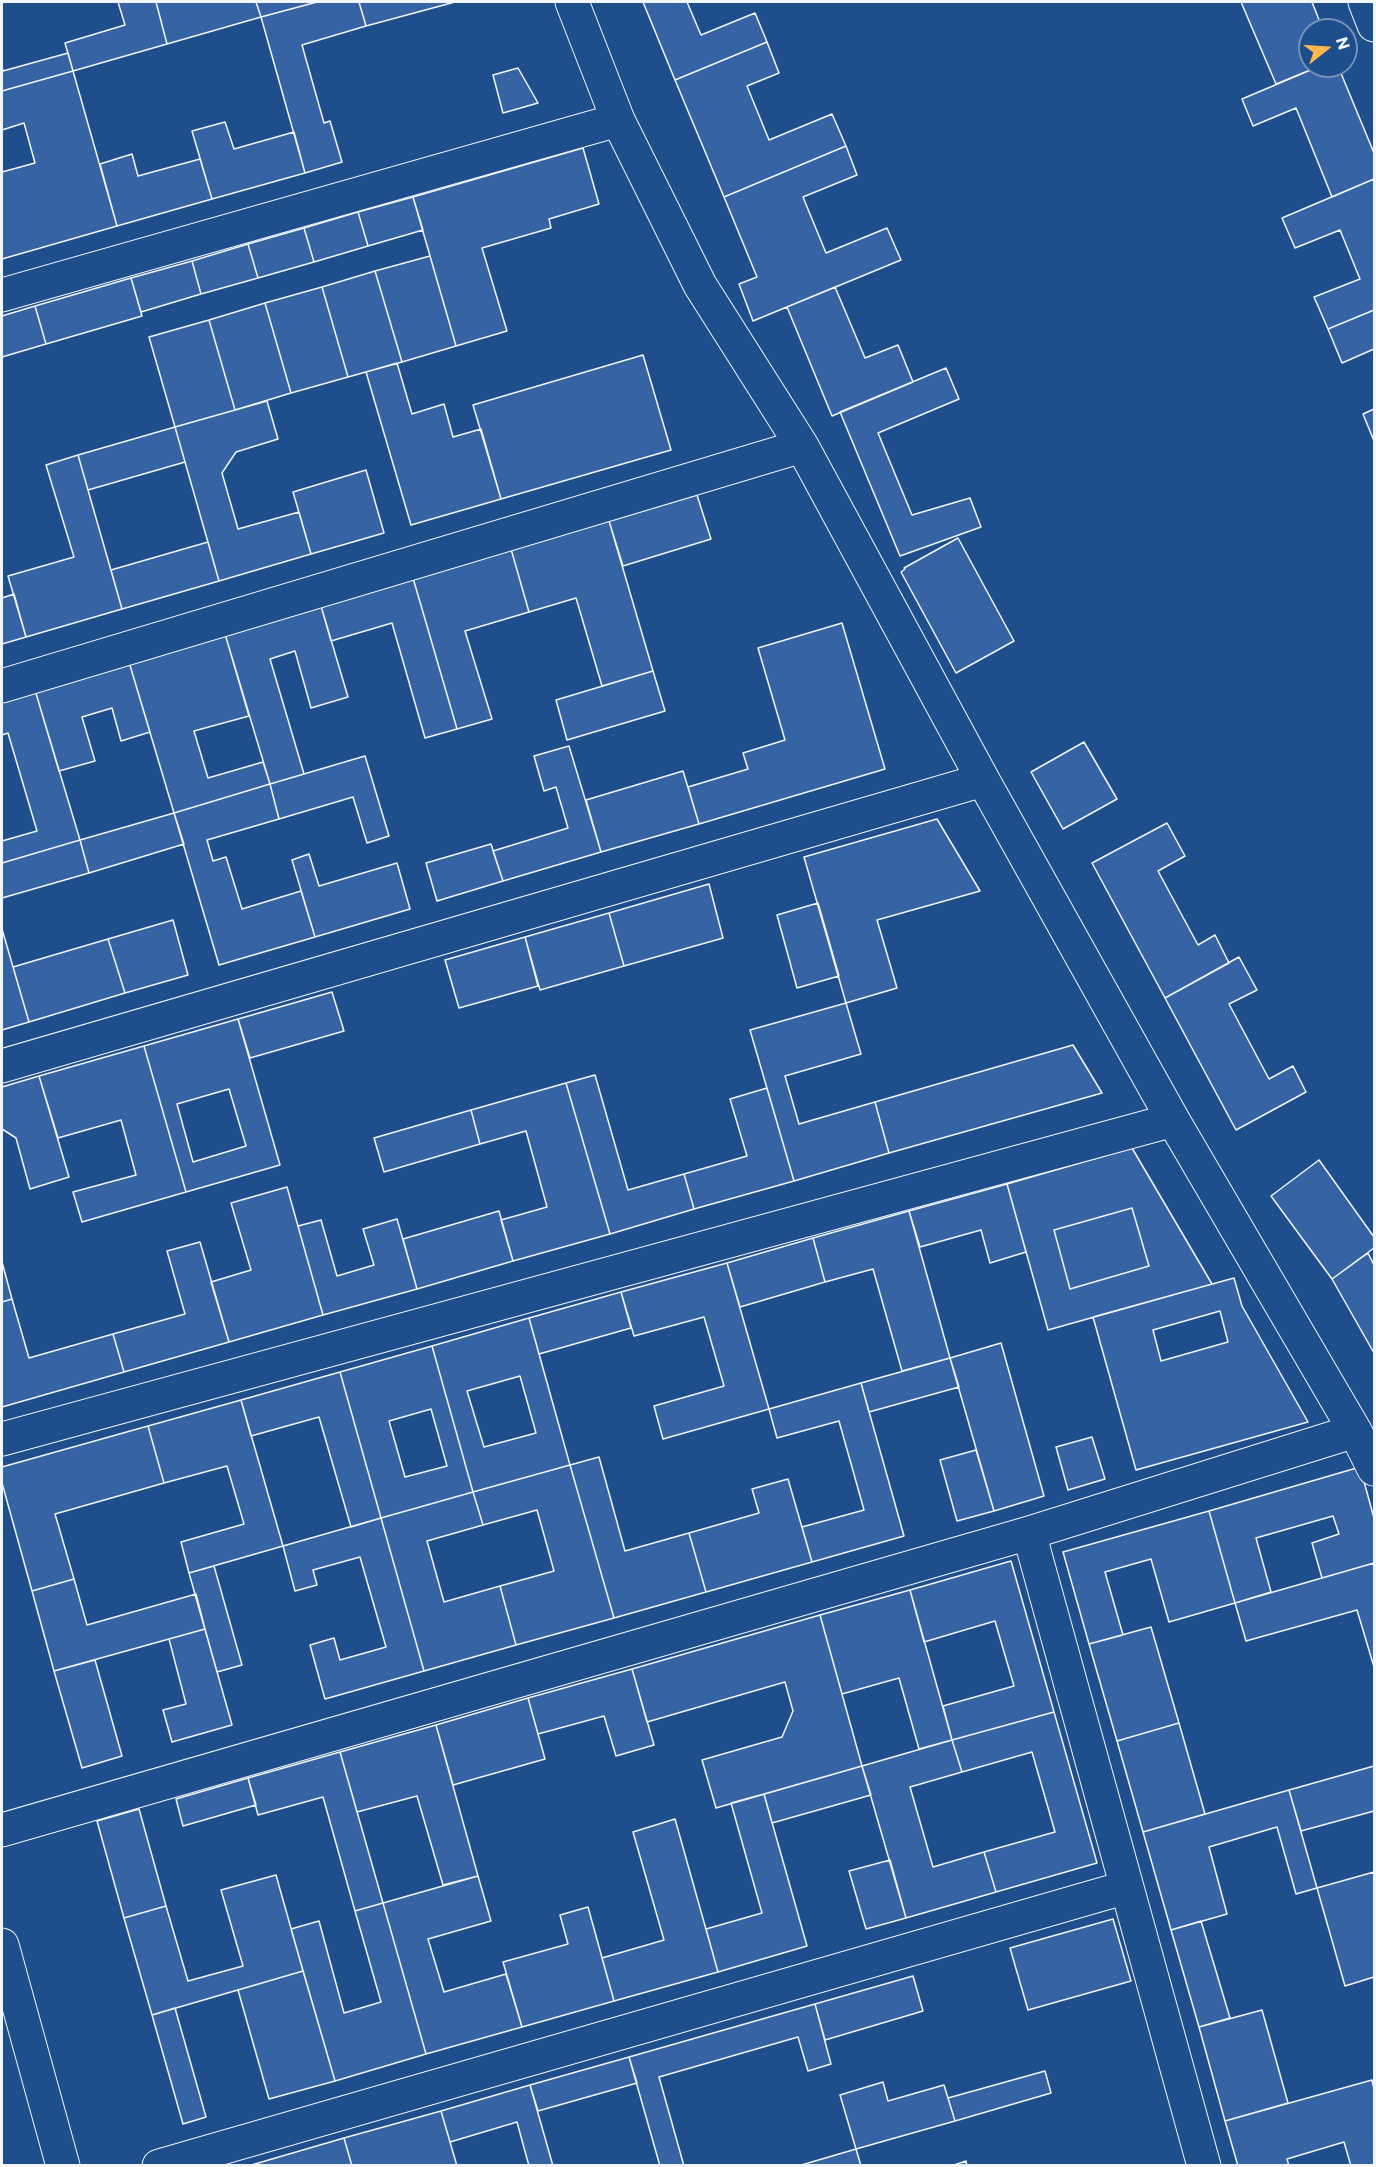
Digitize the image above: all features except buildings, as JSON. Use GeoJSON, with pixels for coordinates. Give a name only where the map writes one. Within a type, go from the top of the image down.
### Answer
{"type":"FeatureCollection","features":[{"type":"Feature","properties":{"kind":"street"},"geometry":{"type":"LineString","coordinates":[[572,2],[618,120],[700,285],[802,446],[983,780],[1173,1120],[1355,1431],[1374,1469]]}},
{"type":"Feature","properties":{"kind":"street"},"geometry":{"type":"LineString","coordinates":[[1365,2],[1374,25]]}},
{"type":"Feature","properties":{"kind":"street"},"geometry":{"type":"LineString","coordinates":[[2,295],[618,120]]}},
{"type":"Feature","properties":{"kind":"street"},"geometry":{"type":"LineString","coordinates":[[2,686],[802,446]]}},
{"type":"Feature","properties":{"kind":"street"},"geometry":{"type":"LineString","coordinates":[[2,1066],[983,780]]}},
{"type":"Feature","properties":{"kind":"street"},"geometry":{"type":"LineString","coordinates":[[2,1439],[1173,1120]]}},
{"type":"Feature","properties":{"kind":"street"},"geometry":{"type":"LineString","coordinates":[[2,1830],[1029,1533],[1355,1431]]}},
{"type":"Feature","properties":{"kind":"street"},"geometry":{"type":"LineString","coordinates":[[1029,1533],[1204,2166]]}},
{"type":"Feature","properties":{"kind":"street"},"geometry":{"type":"LineString","coordinates":[[159,2166],[1127,1887]]}},
{"type":"Feature","properties":{"kind":"street"},"geometry":{"type":"LineString","coordinates":[[2,1946],[63,2166]]}}]}
